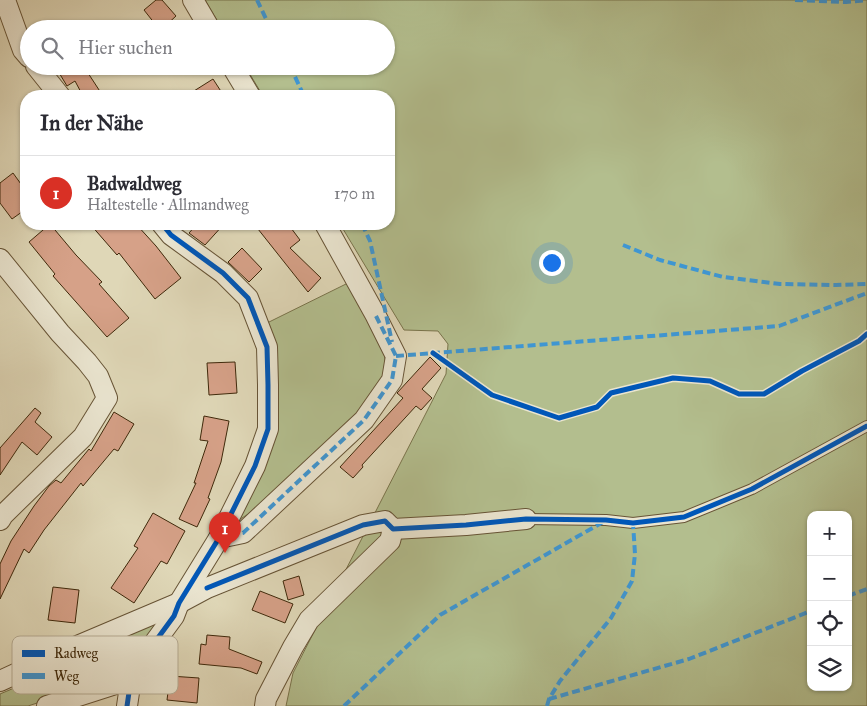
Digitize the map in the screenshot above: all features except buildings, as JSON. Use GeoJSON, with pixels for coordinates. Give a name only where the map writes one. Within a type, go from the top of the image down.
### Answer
{"type":"FeatureCollection","features":[{"type":"Feature","properties":{"kind":"street"},"geometry":{"type":"LineString","coordinates":[[5,0],[20,42]]}},
{"type":"Feature","properties":{"kind":"street"},"geometry":{"type":"LineString","coordinates":[[193,0],[205,20]]}},
{"type":"Feature","properties":{"kind":"street"},"geometry":{"type":"LineString","coordinates":[[43,75],[55,90]]}},
{"type":"Feature","properties":{"kind":"street"},"geometry":{"type":"LineString","coordinates":[[237,75],[246,90]]}},
{"type":"Feature","properties":{"kind":"street"},"geometry":{"type":"LineString","coordinates":[[159,636],[174,616],[179,603],[219,538],[255,466],[268,429],[266,346],[248,298],[223,273],[167,230]]}},
{"type":"Feature","properties":{"kind":"street"},"geometry":{"type":"LineString","coordinates":[[219,538],[243,533],[364,420],[392,380],[396,356],[376,316],[327,230]]}},
{"type":"Feature","properties":{"kind":"street"},"geometry":{"type":"LineString","coordinates":[[0,259],[60,333],[98,376],[106,398],[82,437],[0,520]]}},
{"type":"Feature","properties":{"kind":"street"},"geometry":{"type":"LineString","coordinates":[[100,636],[179,603],[207,588],[363,525],[385,521],[393,529],[526,519]]}},
{"type":"Feature","properties":{"kind":"street"},"geometry":{"type":"LineString","coordinates":[[265,706],[266,700],[293,647],[309,620],[390,541],[393,529]]}},
{"type":"Feature","properties":{"kind":"street"},"geometry":{"type":"LineString","coordinates":[[0,681],[12,675]]}},
{"type":"Feature","properties":{"kind":"street"},"geometry":{"type":"LineString","coordinates":[[47,706],[85,694]]}},
{"type":"Feature","properties":{"kind":"lane"},"geometry":{"type":"LineString","coordinates":[[526,519],[606,520],[633,523],[684,517],[752,489],[867,426]]}},
{"type":"Feature","properties":{"kind":"green space"},"geometry":{"type":"Polygon","coordinates":[[[205,0],[867,0],[867,706],[286,706],[293,673],[446,374],[448,344],[438,331],[404,330],[344,230],[395,230],[395,90],[259,90],[250,75],[395,75],[395,20],[217,20],[205,0]]]}},
{"type":"Feature","properties":{"kind":"green space"},"geometry":{"type":"Polygon","coordinates":[[[348,283],[383,347],[387,371],[378,396],[263,505],[237,521],[271,449],[265,324],[348,283]]]}},
{"type":"Feature","properties":{"kind":"green space"},"geometry":{"type":"Polygon","coordinates":[[[161,619],[149,636],[127,636],[161,619]]]}},
{"type":"Feature","properties":{"kind":"green space"},"geometry":{"type":"Polygon","coordinates":[[[12,689],[12,694],[65,694],[28,706],[0,706],[0,694],[12,689]]]}},
{"type":"Feature","properties":{"kind":"marked path"},"geometry":{"type":"LineString","coordinates":[[257,0],[267,20]]}},
{"type":"Feature","properties":{"kind":"marked path"},"geometry":{"type":"LineString","coordinates":[[795,0],[846,2],[867,0]]}},
{"type":"Feature","properties":{"kind":"marked path"},"geometry":{"type":"LineString","coordinates":[[294,75],[301,90]]}},
{"type":"Feature","properties":{"kind":"marked path"},"geometry":{"type":"LineString","coordinates":[[365,230],[370,241],[392,342]]}},
{"type":"Feature","properties":{"kind":"marked path"},"geometry":{"type":"LineString","coordinates":[[623,245],[660,260],[723,277],[780,284],[867,284]]}},
{"type":"Feature","properties":{"kind":"marked path"},"geometry":{"type":"LineString","coordinates":[[396,356],[779,326],[867,293]]}},
{"type":"Feature","properties":{"kind":"marked path"},"geometry":{"type":"LineString","coordinates":[[219,538],[243,533],[364,420],[392,380],[396,356],[376,316]]}},
{"type":"Feature","properties":{"kind":"marked path"},"geometry":{"type":"LineString","coordinates":[[344,706],[440,615],[603,522]]}},
{"type":"Feature","properties":{"kind":"marked path"},"geometry":{"type":"LineString","coordinates":[[547,706],[560,681],[611,618],[632,581],[635,554],[633,523]]}},
{"type":"Feature","properties":{"kind":"marked path"},"geometry":{"type":"LineString","coordinates":[[852,595],[867,589]]}},
{"type":"Feature","properties":{"kind":"marked path"},"geometry":{"type":"LineString","coordinates":[[549,699],[689,659],[807,613]]}},
{"type":"Feature","properties":{"kind":"cycle path"},"geometry":{"type":"LineString","coordinates":[[159,636],[174,616],[179,603],[219,538],[255,466],[268,429],[267,347],[248,298],[223,273],[167,230]]}},
{"type":"Feature","properties":{"kind":"cycle path"},"geometry":{"type":"LineString","coordinates":[[433,353],[492,395],[559,418],[597,407],[611,393],[673,378],[710,381],[739,394],[764,394],[802,371],[859,341],[867,334]]}},
{"type":"Feature","properties":{"kind":"cycle path"},"geometry":{"type":"LineString","coordinates":[[207,588],[363,525],[385,521],[393,529],[526,519],[606,520],[633,523],[684,517],[752,489],[867,426]]}},
{"type":"Feature","properties":{"kind":"cycle path"},"geometry":{"type":"LineString","coordinates":[[127,706],[129,694]]}},
{"type":"Feature","properties":{"kind":"place","name":"Badwaldweg"},"geometry":{"type":"Point","coordinates":[225,553]}}]}
